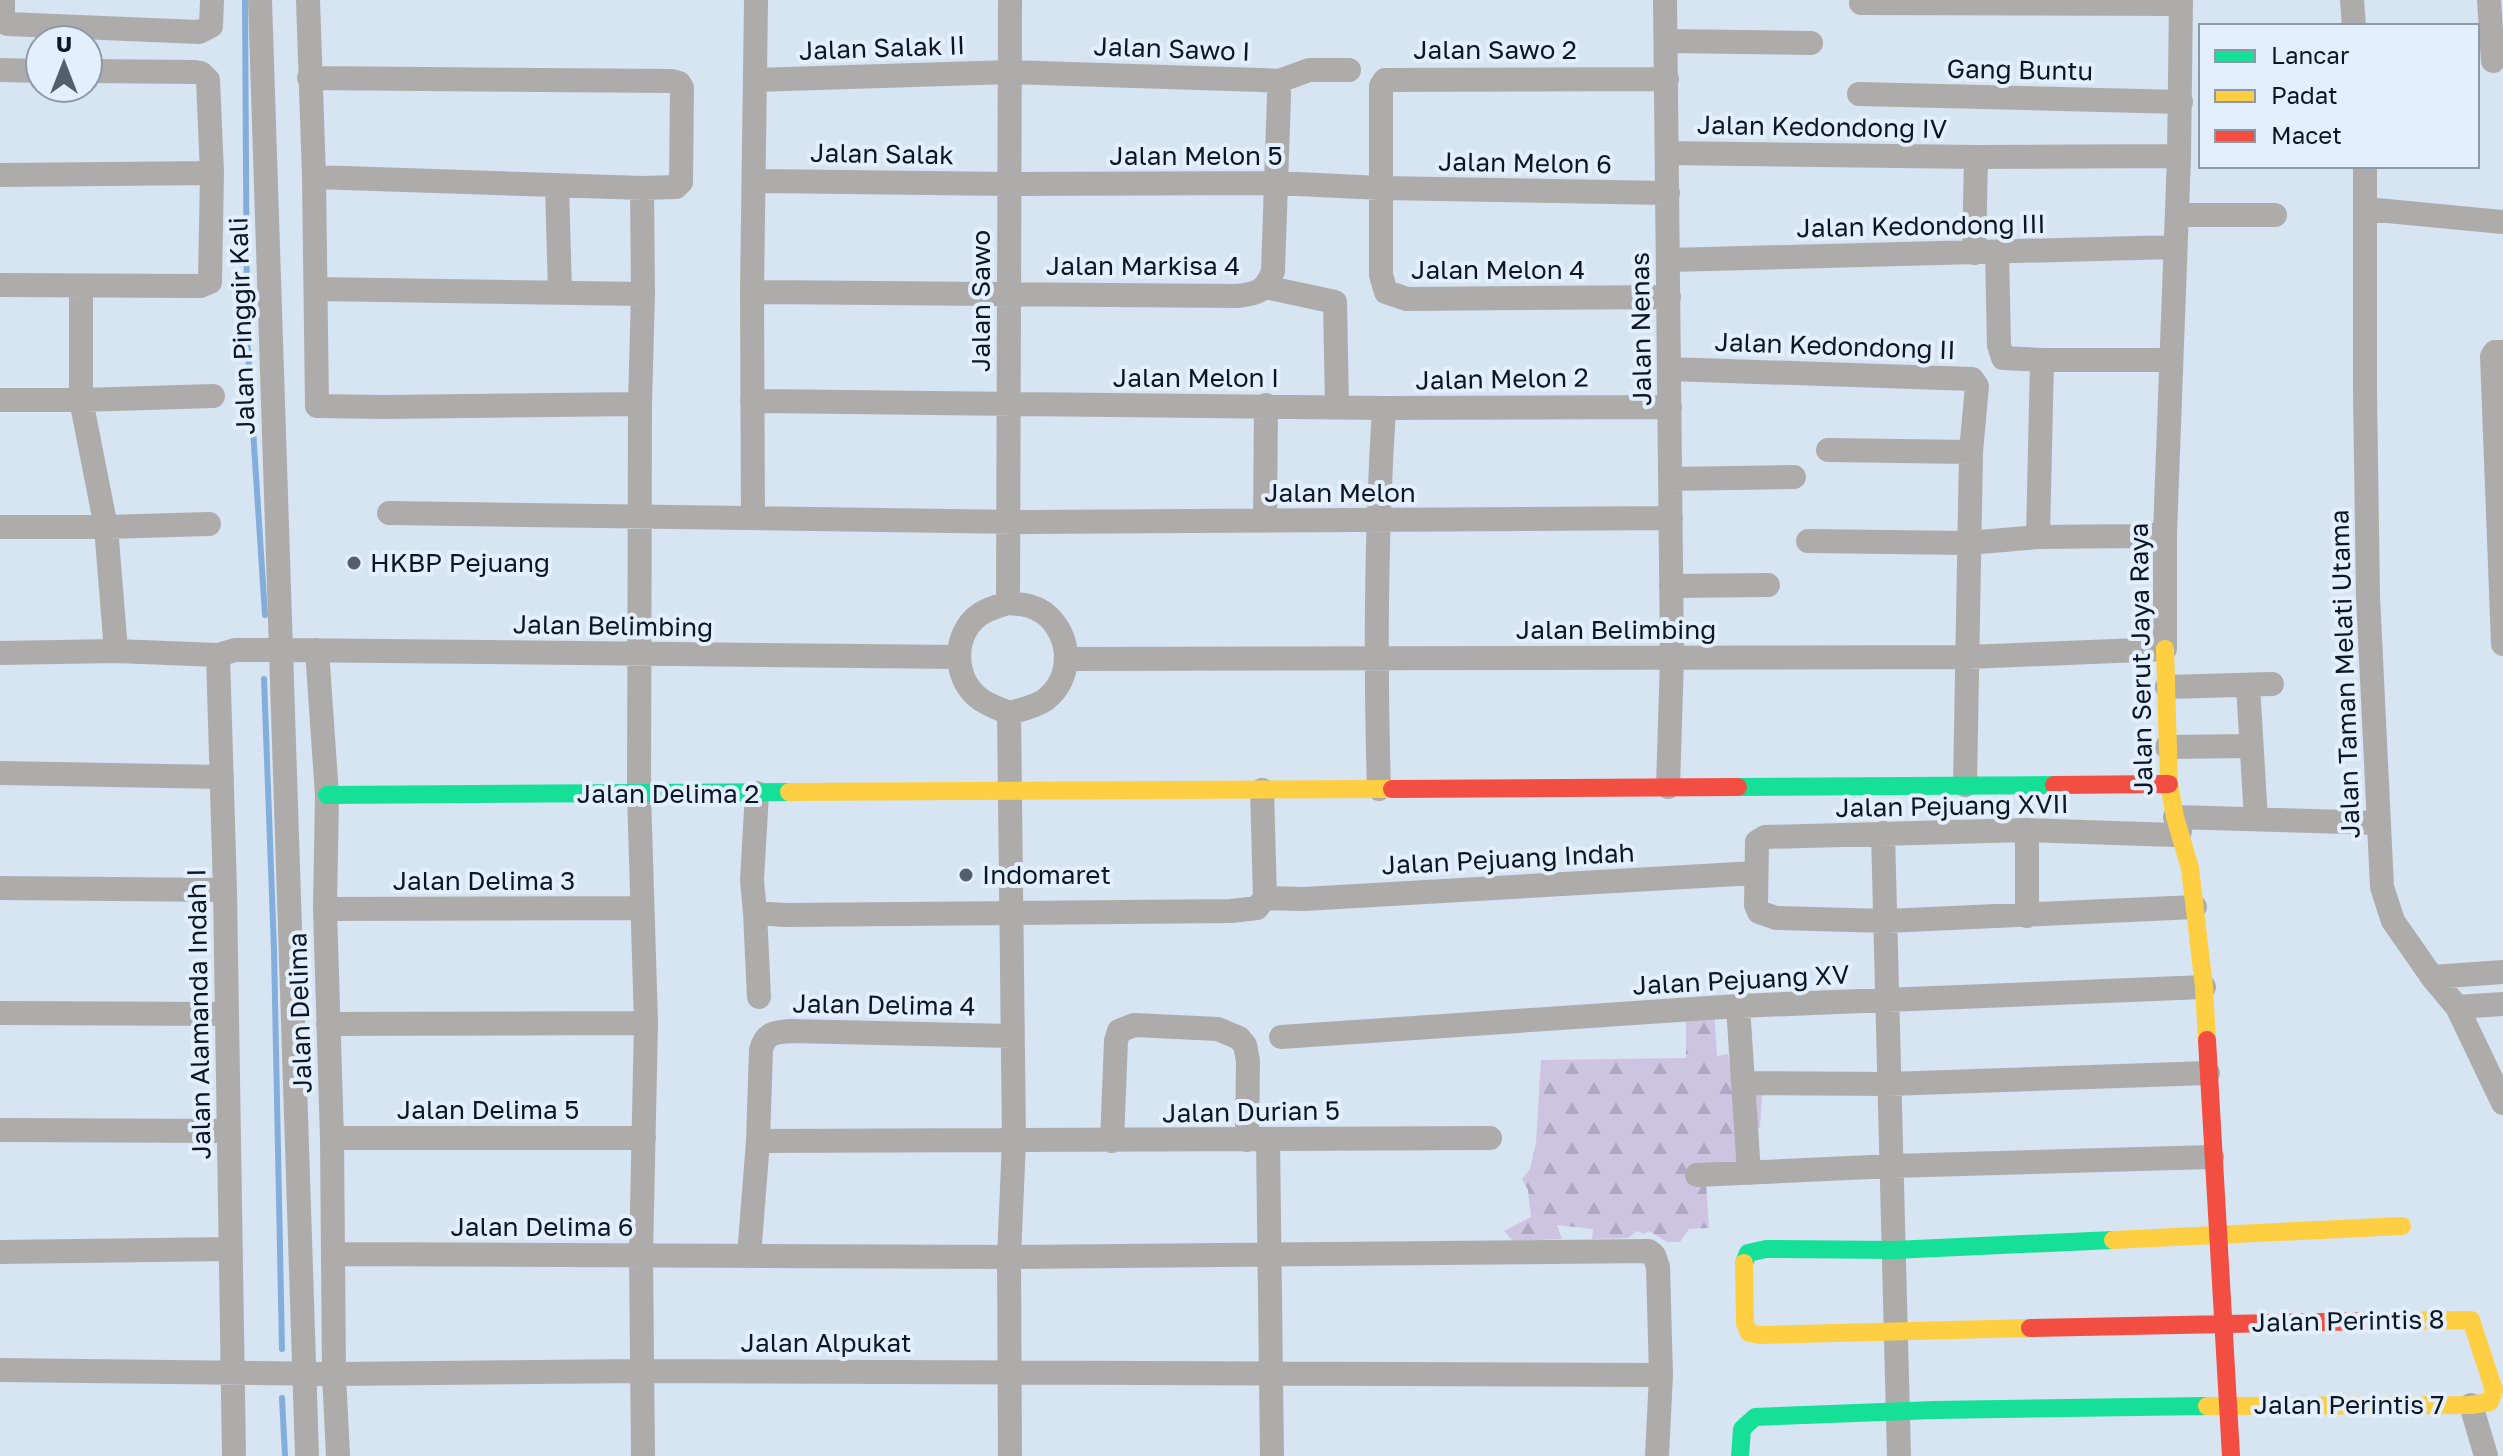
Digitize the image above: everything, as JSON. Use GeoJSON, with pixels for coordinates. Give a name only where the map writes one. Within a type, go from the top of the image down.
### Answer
{"type":"FeatureCollection","features":[{"type":"Feature","properties":{"kind":"street"},"geometry":{"type":"LineString","coordinates":[[3,0],[5,24],[199,32],[211,26],[212,0]]}},
{"type":"Feature","properties":{"kind":"street","name":"Jalan Pinggir Kali"},"geometry":{"type":"LineString","coordinates":[[260,0],[289,1372],[307,1456]]}},
{"type":"Feature","properties":{"kind":"street"},"geometry":{"type":"LineString","coordinates":[[308,0],[317,406],[640,404]]}},
{"type":"Feature","properties":{"kind":"street"},"geometry":{"type":"LineString","coordinates":[[753,518],[756,0]]}},
{"type":"Feature","properties":{"kind":"street","name":"Jalan Sawo"},"geometry":{"type":"LineString","coordinates":[[1008,603],[1010,0]]}},
{"type":"Feature","properties":{"kind":"street","name":"Jalan Nenas"},"geometry":{"type":"LineString","coordinates":[[1665,0],[1672,658],[1668,787]]}},
{"type":"Feature","properties":{"kind":"street"},"geometry":{"type":"LineString","coordinates":[[2352,0],[2354,24]]}},
{"type":"Feature","properties":{"kind":"street"},"geometry":{"type":"LineString","coordinates":[[2489,0],[2491,62]]}},
{"type":"Feature","properties":{"kind":"street"},"geometry":{"type":"LineString","coordinates":[[1861,3],[2181,2]]}},
{"type":"Feature","properties":{"kind":"street","name":"Jalan Serut Jaya Raya"},"geometry":{"type":"LineString","coordinates":[[2181,2],[2181,102],[2165,533],[2167,747],[2169,784],[2190,868],[2204,987],[2231,1456]]}},
{"type":"Feature","properties":{"kind":"street"},"geometry":{"type":"LineString","coordinates":[[1666,41],[1811,43]]}},
{"type":"Feature","properties":{"kind":"street"},"geometry":{"type":"LineString","coordinates":[[0,70],[24,71]]}},
{"type":"Feature","properties":{"kind":"street"},"geometry":{"type":"LineString","coordinates":[[1279,81],[1309,70],[1349,70]]}},
{"type":"Feature","properties":{"kind":"street"},"geometry":{"type":"LineString","coordinates":[[0,285],[81,288],[208,284],[211,277],[212,173],[205,76],[195,72],[104,71]]}},
{"type":"Feature","properties":{"kind":"street","name":"Jalan Salak II"},"geometry":{"type":"LineString","coordinates":[[756,80],[1010,72]]}},
{"type":"Feature","properties":{"kind":"street","name":"Jalan Sawo I"},"geometry":{"type":"LineString","coordinates":[[1010,72],[1279,81],[1276,183]]}},
{"type":"Feature","properties":{"kind":"street"},"geometry":{"type":"LineString","coordinates":[[309,78],[677,82],[682,88],[681,182],[676,187],[314,177]]}},
{"type":"Feature","properties":{"kind":"street","name":"Jalan Sawo 2"},"geometry":{"type":"LineString","coordinates":[[1381,188],[1381,86],[1388,78],[1667,79]]}},
{"type":"Feature","properties":{"kind":"street","name":"Gang Buntu"},"geometry":{"type":"LineString","coordinates":[[1859,94],[2181,102]]}},
{"type":"Feature","properties":{"kind":"street","name":"Jalan Kedondong IV"},"geometry":{"type":"LineString","coordinates":[[1667,153],[1976,157],[2001,354],[2008,359],[2042,360]]}},
{"type":"Feature","properties":{"kind":"street"},"geometry":{"type":"LineString","coordinates":[[1976,157],[2179,156]]}},
{"type":"Feature","properties":{"kind":"street","name":"Jalan Taman Melati Utama"},"geometry":{"type":"LineString","coordinates":[[2365,168],[2368,596],[2356,821],[2393,921],[2457,1007],[2503,1103]]}},
{"type":"Feature","properties":{"kind":"street"},"geometry":{"type":"LineString","coordinates":[[0,175],[212,173]]}},
{"type":"Feature","properties":{"kind":"street","name":"Jalan Salak"},"geometry":{"type":"LineString","coordinates":[[754,181],[1010,184]]}},
{"type":"Feature","properties":{"kind":"street","name":"Jalan Melon 5"},"geometry":{"type":"LineString","coordinates":[[1010,184],[1276,183],[1381,188]]}},
{"type":"Feature","properties":{"kind":"street","name":"Jalan Markisa 4"},"geometry":{"type":"LineString","coordinates":[[752,292],[1237,296],[1261,291],[1273,271],[1276,183]]}},
{"type":"Feature","properties":{"kind":"street"},"geometry":{"type":"LineString","coordinates":[[557,185],[560,292]]}},
{"type":"Feature","properties":{"kind":"street"},"geometry":{"type":"LineString","coordinates":[[642,188],[639,794],[646,1023],[641,1256],[643,1456]]}},
{"type":"Feature","properties":{"kind":"street","name":"Jalan Melon 6"},"geometry":{"type":"LineString","coordinates":[[1381,188],[1668,193]]}},
{"type":"Feature","properties":{"kind":"street","name":"Jalan Melon 4"},"geometry":{"type":"LineString","coordinates":[[1381,188],[1381,275],[1386,292],[1394,297],[1669,297]]}},
{"type":"Feature","properties":{"kind":"street"},"geometry":{"type":"LineString","coordinates":[[2366,209],[2503,222]]}},
{"type":"Feature","properties":{"kind":"street"},"geometry":{"type":"LineString","coordinates":[[2177,215],[2275,215]]}},
{"type":"Feature","properties":{"kind":"street","name":"Jalan Kedondong III"},"geometry":{"type":"LineString","coordinates":[[1668,260],[2175,247]]}},
{"type":"Feature","properties":{"kind":"street"},"geometry":{"type":"LineString","coordinates":[[1265,287],[1335,302],[1337,407]]}},
{"type":"Feature","properties":{"kind":"street"},"geometry":{"type":"LineString","coordinates":[[81,288],[81,400],[106,527],[116,651]]}},
{"type":"Feature","properties":{"kind":"street"},"geometry":{"type":"LineString","coordinates":[[316,289],[643,294]]}},
{"type":"Feature","properties":{"kind":"street"},"geometry":{"type":"LineString","coordinates":[[2503,352],[2495,352],[2492,356],[2499,444],[2503,644]]}},
{"type":"Feature","properties":{"kind":"street"},"geometry":{"type":"LineString","coordinates":[[2038,537],[2042,360],[2170,360]]}},
{"type":"Feature","properties":{"kind":"street","name":"Jalan Kedondong II"},"geometry":{"type":"LineString","coordinates":[[1669,369],[1972,379],[1977,386],[1971,452]]}},
{"type":"Feature","properties":{"kind":"street"},"geometry":{"type":"LineString","coordinates":[[0,400],[213,396]]}},
{"type":"Feature","properties":{"kind":"street","name":"Jalan Melon I"},"geometry":{"type":"LineString","coordinates":[[752,401],[1384,408]]}},
{"type":"Feature","properties":{"kind":"street"},"geometry":{"type":"LineString","coordinates":[[1265,521],[1266,405]]}},
{"type":"Feature","properties":{"kind":"street","name":"Jalan Melon 2"},"geometry":{"type":"LineString","coordinates":[[1384,408],[1670,407]]}},
{"type":"Feature","properties":{"kind":"street"},"geometry":{"type":"LineString","coordinates":[[1379,789],[1375,658],[1377,521],[1384,408]]}},
{"type":"Feature","properties":{"kind":"street"},"geometry":{"type":"LineString","coordinates":[[1828,450],[1971,452],[1965,785]]}},
{"type":"Feature","properties":{"kind":"street"},"geometry":{"type":"LineString","coordinates":[[1670,479],[1794,477]]}},
{"type":"Feature","properties":{"kind":"street","name":"Jalan Melon"},"geometry":{"type":"LineString","coordinates":[[389,513],[1009,521],[1671,518]]}},
{"type":"Feature","properties":{"kind":"street"},"geometry":{"type":"LineString","coordinates":[[0,527],[209,524]]}},
{"type":"Feature","properties":{"kind":"street"},"geometry":{"type":"LineString","coordinates":[[1808,541],[1968,543],[2038,537],[2165,533]]}},
{"type":"Feature","properties":{"kind":"street"},"geometry":{"type":"LineString","coordinates":[[1671,586],[1768,585]]}},
{"type":"Feature","properties":{"kind":"street"},"geometry":{"type":"LineString","coordinates":[[1008,603],[1027,605],[1043,613],[1056,625],[1067,659],[1060,682],[1045,700],[1009,713],[979,699],[964,680],[958,657],[962,638],[972,620],[989,608],[1008,603]]}},
{"type":"Feature","properties":{"kind":"street","name":"Jalan Belimbing"},"geometry":{"type":"LineString","coordinates":[[1067,659],[1967,657],[2165,649]]}},
{"type":"Feature","properties":{"kind":"street","name":"Jalan Belimbing"},"geometry":{"type":"LineString","coordinates":[[0,653],[317,650],[958,657]]}},
{"type":"Feature","properties":{"kind":"street","name":"Jalan Delima"},"geometry":{"type":"LineString","coordinates":[[317,650],[327,795],[325,909],[338,1456]]}},
{"type":"Feature","properties":{"kind":"street","name":"Jalan Alamanda Indah I"},"geometry":{"type":"LineString","coordinates":[[229,653],[222,777],[234,1456]]}},
{"type":"Feature","properties":{"kind":"street"},"geometry":{"type":"LineString","coordinates":[[2167,687],[2260,685],[2251,746],[2256,819]]}},
{"type":"Feature","properties":{"kind":"street"},"geometry":{"type":"LineString","coordinates":[[1009,713],[1014,1141],[1009,1257],[1010,1456]]}},
{"type":"Feature","properties":{"kind":"street"},"geometry":{"type":"LineString","coordinates":[[2167,747],[2251,746]]}},
{"type":"Feature","properties":{"kind":"street"},"geometry":{"type":"LineString","coordinates":[[0,773],[222,777]]}},
{"type":"Feature","properties":{"kind":"street","name":"Jalan Delima 2"},"geometry":{"type":"LineString","coordinates":[[327,795],[2169,784]]}},
{"type":"Feature","properties":{"kind":"street"},"geometry":{"type":"LineString","coordinates":[[755,913],[1231,911],[1257,908],[1265,898],[1262,790]]}},
{"type":"Feature","properties":{"kind":"street"},"geometry":{"type":"LineString","coordinates":[[757,793],[752,880],[759,997]]}},
{"type":"Feature","properties":{"kind":"street","name":"Jalan Pejuang XVII"},"geometry":{"type":"LineString","coordinates":[[1755,873],[1757,842],[1762,838],[2027,830],[2174,835],[2177,824],[2256,819],[2356,821]]}},
{"type":"Feature","properties":{"kind":"street"},"geometry":{"type":"LineString","coordinates":[[2027,830],[2027,916]]}},
{"type":"Feature","properties":{"kind":"street"},"geometry":{"type":"LineString","coordinates":[[1883,833],[1899,1456]]}},
{"type":"Feature","properties":{"kind":"street"},"geometry":{"type":"LineString","coordinates":[[1755,873],[1756,905],[1759,912],[1766,916],[1886,921],[2195,907]]}},
{"type":"Feature","properties":{"kind":"street","name":"Jalan Pejuang Indah"},"geometry":{"type":"LineString","coordinates":[[1265,898],[1304,899],[1755,873]]}},
{"type":"Feature","properties":{"kind":"street"},"geometry":{"type":"LineString","coordinates":[[0,888],[225,890]]}},
{"type":"Feature","properties":{"kind":"street","name":"Jalan Delima 3"},"geometry":{"type":"LineString","coordinates":[[325,909],[642,908]]}},
{"type":"Feature","properties":{"kind":"street"},"geometry":{"type":"LineString","coordinates":[[2432,977],[2503,972]]}},
{"type":"Feature","properties":{"kind":"street","name":"Jalan Pejuang XV"},"geometry":{"type":"LineString","coordinates":[[1281,1037],[1738,1006],[2204,987]]}},
{"type":"Feature","properties":{"kind":"street"},"geometry":{"type":"LineString","coordinates":[[2457,1007],[2503,1004]]}},
{"type":"Feature","properties":{"kind":"street"},"geometry":{"type":"LineString","coordinates":[[1738,1006],[1749,1173]]}},
{"type":"Feature","properties":{"kind":"street"},"geometry":{"type":"LineString","coordinates":[[0,1013],[226,1014]]}},
{"type":"Feature","properties":{"kind":"street"},"geometry":{"type":"LineString","coordinates":[[328,1024],[646,1023]]}},
{"type":"Feature","properties":{"kind":"street"},"geometry":{"type":"LineString","coordinates":[[1112,1141],[1119,1031],[1134,1025],[1218,1029],[1239,1038],[1245,1045],[1269,1256],[1272,1456]]}},
{"type":"Feature","properties":{"kind":"street","name":"Jalan Delima 4"},"geometry":{"type":"LineString","coordinates":[[758,1141],[761,1050],[763,1040],[769,1035],[791,1031],[1012,1036]]}},
{"type":"Feature","properties":{"kind":"street"},"geometry":{"type":"LineString","coordinates":[[1743,1083],[1889,1084],[2208,1073]]}},
{"type":"Feature","properties":{"kind":"street"},"geometry":{"type":"LineString","coordinates":[[0,1130],[229,1131]]}},
{"type":"Feature","properties":{"kind":"street","name":"Jalan Delima 5"},"geometry":{"type":"LineString","coordinates":[[332,1138],[644,1138]]}},
{"type":"Feature","properties":{"kind":"street","name":"Jalan Durian 5"},"geometry":{"type":"LineString","coordinates":[[1014,1141],[1490,1138]]}},
{"type":"Feature","properties":{"kind":"street"},"geometry":{"type":"LineString","coordinates":[[749,1256],[758,1141],[1014,1141]]}},
{"type":"Feature","properties":{"kind":"street"},"geometry":{"type":"LineString","coordinates":[[1697,1175],[2212,1157]]}},
{"type":"Feature","properties":{"kind":"street"},"geometry":{"type":"LineString","coordinates":[[1894,1250],[2402,1226]]}},
{"type":"Feature","properties":{"kind":"street"},"geometry":{"type":"LineString","coordinates":[[0,1252],[231,1249]]}},
{"type":"Feature","properties":{"kind":"street","name":"Jalan Perintis 8"},"geometry":{"type":"LineString","coordinates":[[1894,1250],[1757,1250],[1748,1253],[1744,1259],[1744,1294],[1745,1323],[1749,1333],[2471,1320],[2494,1390],[2490,1402],[2471,1405]]}},
{"type":"Feature","properties":{"kind":"street","name":"Jalan Delima 6"},"geometry":{"type":"LineString","coordinates":[[334,1254],[1009,1257],[1649,1251],[1658,1267],[1661,1375]]}},
{"type":"Feature","properties":{"kind":"street","name":"Jalan Alpukat"},"geometry":{"type":"LineString","coordinates":[[0,1370],[334,1374],[642,1371],[1661,1375]]}},
{"type":"Feature","properties":{"kind":"street"},"geometry":{"type":"LineString","coordinates":[[1657,1456],[1661,1375]]}},
{"type":"Feature","properties":{"kind":"street"},"geometry":{"type":"LineString","coordinates":[[2471,1405],[2486,1456]]}},
{"type":"Feature","properties":{"kind":"street","name":"Jalan Perintis 7"},"geometry":{"type":"LineString","coordinates":[[1740,1456],[1740,1429],[1755,1417],[1898,1410],[2471,1405]]}},
{"type":"Feature","properties":{"kind":"green space"},"geometry":{"type":"Polygon","coordinates":[[[1714,1009],[1717,1056],[1728,1054],[1730,1068],[1763,1075],[1760,1128],[1746,1125],[1759,1144],[1706,1183],[1709,1228],[1689,1229],[1680,1242],[1667,1242],[1649,1231],[1644,1234],[1637,1231],[1628,1238],[1592,1239],[1593,1229],[1557,1225],[1562,1239],[1513,1241],[1504,1231],[1531,1217],[1528,1190],[1522,1179],[1530,1169],[1536,1143],[1541,1060],[1686,1058],[1686,1010],[1714,1009]]]}},
{"type":"Feature","properties":{"kind":"waterway"},"geometry":{"type":"LineString","coordinates":[[245,0],[247,337],[265,615]]}},
{"type":"Feature","properties":{"kind":"waterway"},"geometry":{"type":"LineString","coordinates":[[264,679],[274,950],[282,1349]]}},
{"type":"Feature","properties":{"kind":"waterway"},"geometry":{"type":"LineString","coordinates":[[282,1398],[285,1456]]}},
{"type":"Feature","properties":{"kind":"traffic: fast"},"geometry":{"type":"LineString","coordinates":[[1738,787],[2054,785]]}},
{"type":"Feature","properties":{"kind":"traffic: fast"},"geometry":{"type":"LineString","coordinates":[[327,795],[789,792]]}},
{"type":"Feature","properties":{"kind":"traffic: fast"},"geometry":{"type":"LineString","coordinates":[[1744,1263],[1748,1253],[1766,1249],[1894,1250],[2113,1240]]}},
{"type":"Feature","properties":{"kind":"traffic: fast"},"geometry":{"type":"LineString","coordinates":[[1740,1456],[1742,1429],[1755,1417],[1934,1410],[2207,1406]]}},
{"type":"Feature","properties":{"kind":"traffic: slow"},"geometry":{"type":"LineString","coordinates":[[2165,649],[2169,784],[2190,868],[2207,1040]]}},
{"type":"Feature","properties":{"kind":"traffic: slow"},"geometry":{"type":"LineString","coordinates":[[789,792],[1392,789]]}},
{"type":"Feature","properties":{"kind":"traffic: slow"},"geometry":{"type":"LineString","coordinates":[[2113,1240],[2402,1226]]}},
{"type":"Feature","properties":{"kind":"traffic: slow"},"geometry":{"type":"LineString","coordinates":[[1744,1263],[1745,1323],[1749,1333],[2030,1328]]}},
{"type":"Feature","properties":{"kind":"traffic: slow"},"geometry":{"type":"LineString","coordinates":[[2207,1406],[2471,1405],[2490,1402],[2494,1390],[2471,1320],[2373,1321]]}},
{"type":"Feature","properties":{"kind":"traffic: jam"},"geometry":{"type":"LineString","coordinates":[[2054,785],[2169,784]]}},
{"type":"Feature","properties":{"kind":"traffic: jam"},"geometry":{"type":"LineString","coordinates":[[1392,789],[1738,787]]}},
{"type":"Feature","properties":{"kind":"traffic: jam"},"geometry":{"type":"LineString","coordinates":[[2207,1040],[2231,1456]]}},
{"type":"Feature","properties":{"kind":"traffic: jam"},"geometry":{"type":"LineString","coordinates":[[2030,1328],[2373,1321]]}},
{"type":"Feature","properties":{"kind":"place","name":"HKBP Pejuang"},"geometry":{"type":"Point","coordinates":[354,563]}},
{"type":"Feature","properties":{"kind":"place","name":"Indomaret"},"geometry":{"type":"Point","coordinates":[966,875]}}]}
